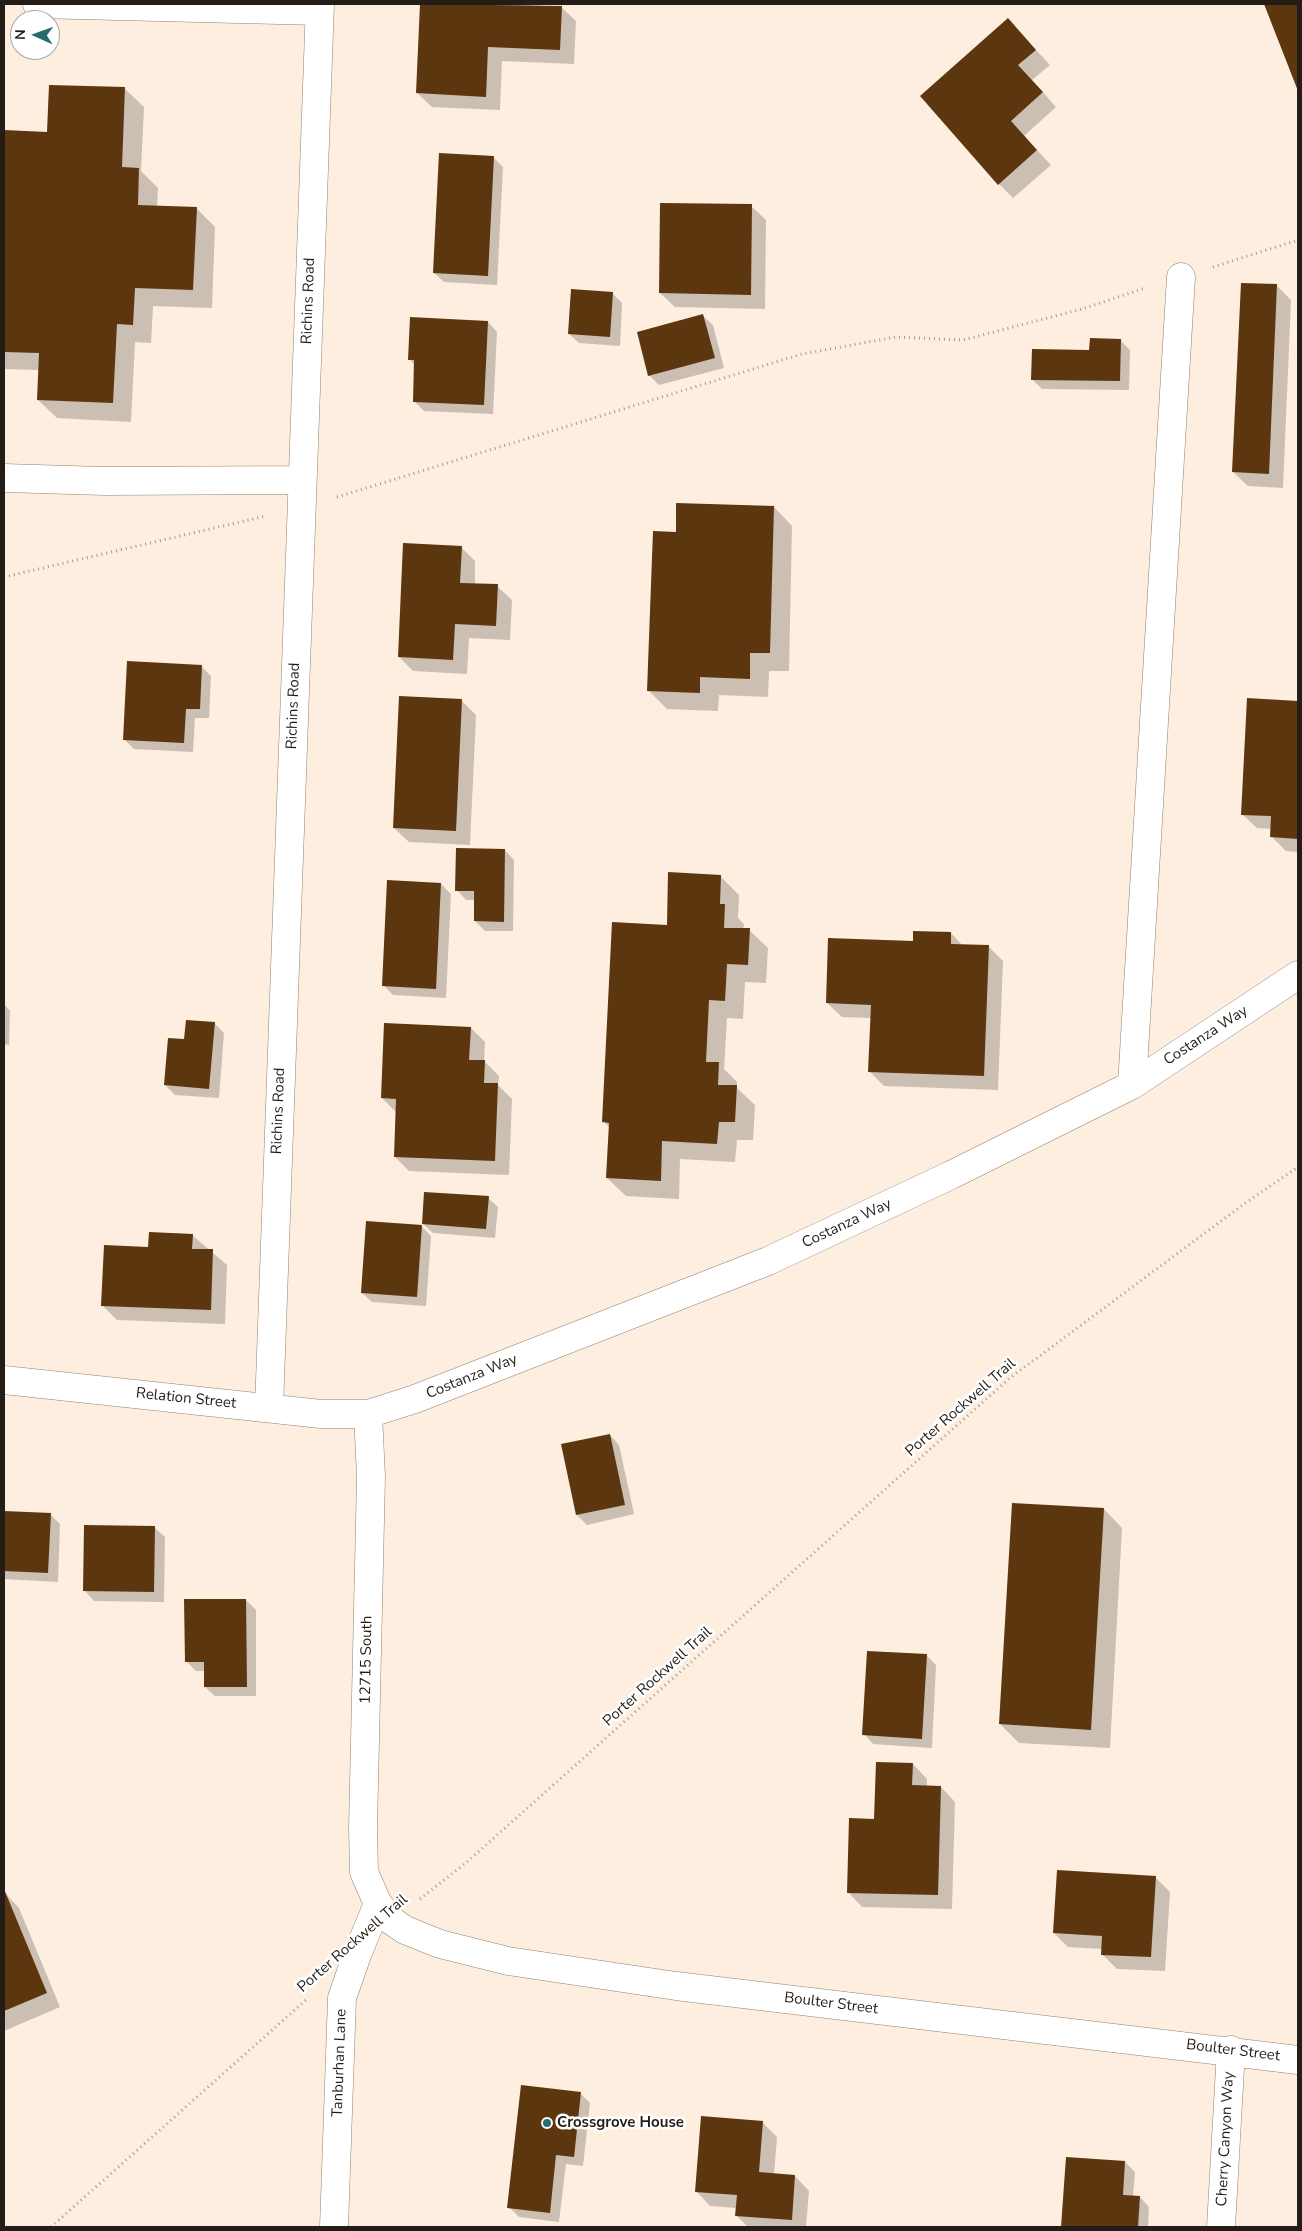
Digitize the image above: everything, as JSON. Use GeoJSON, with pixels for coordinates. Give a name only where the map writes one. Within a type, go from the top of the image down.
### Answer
{"type":"FeatureCollection","features":[{"type":"Feature","properties":{"kind":"street"},"geometry":{"type":"LineString","coordinates":[[38,4],[320,8]]}},
{"type":"Feature","properties":{"kind":"street","name":"Richins Road"},"geometry":{"type":"LineString","coordinates":[[269,1408],[320,8]]}},
{"type":"Feature","properties":{"kind":"street"},"geometry":{"type":"LineString","coordinates":[[1132,1085],[1181,277]]}},
{"type":"Feature","properties":{"kind":"street"},"geometry":{"type":"LineString","coordinates":[[4,478],[104,481],[302,480]]}},
{"type":"Feature","properties":{"kind":"street","name":"Costanza Way"},"geometry":{"type":"LineString","coordinates":[[368,1414],[415,1399],[768,1261],[951,1175],[1132,1085],[1298,975]]}},
{"type":"Feature","properties":{"kind":"street","name":"Relation Street"},"geometry":{"type":"LineString","coordinates":[[4,1380],[321,1414],[368,1414]]}},
{"type":"Feature","properties":{"kind":"street","name":"12715 South"},"geometry":{"type":"LineString","coordinates":[[368,1414],[371,1477],[363,1828],[364,1872],[385,1912]]}},
{"type":"Feature","properties":{"kind":"street","name":"Boulter Street"},"geometry":{"type":"LineString","coordinates":[[385,1912],[406,1930],[440,1944],[508,1961],[676,1986],[1231,2050],[1298,2060]]}},
{"type":"Feature","properties":{"kind":"street","name":"Tanburhan Lane"},"geometry":{"type":"LineString","coordinates":[[334,2227],[342,1998],[358,1952],[385,1912]]}},
{"type":"Feature","properties":{"kind":"street","name":"Cherry Canyon Way"},"geometry":{"type":"LineString","coordinates":[[1221,2227],[1231,2050]]}},
{"type":"Feature","properties":{"kind":"path"},"geometry":{"type":"LineString","coordinates":[[4,577],[301,508],[802,354],[896,337],[964,340],[1082,309],[1298,240]]}},
{"type":"Feature","properties":{"kind":"path","name":"Porter Rockwell Trail"},"geometry":{"type":"LineString","coordinates":[[385,1912],[475,1854],[1010,1378],[1244,1204],[1298,1167]]}},
{"type":"Feature","properties":{"kind":"path","name":"Porter Rockwell Trail"},"geometry":{"type":"LineString","coordinates":[[50,2227],[312,1995]]}},
{"type":"Feature","properties":{"kind":"building"},"geometry":{"type":"Polygon","coordinates":[[[420,4],[562,6],[560,50],[488,47],[486,97],[416,93],[420,4]]]}},
{"type":"Feature","properties":{"kind":"building"},"geometry":{"type":"Polygon","coordinates":[[[1264,4],[1298,4],[1298,91],[1264,4]]]}},
{"type":"Feature","properties":{"kind":"building"},"geometry":{"type":"Polygon","coordinates":[[[1008,18],[1036,50],[1018,65],[1043,92],[1011,121],[1037,150],[998,185],[920,96],[1008,18]]]}},
{"type":"Feature","properties":{"kind":"building"},"geometry":{"type":"Polygon","coordinates":[[[49,85],[125,87],[122,167],[139,168],[138,205],[197,207],[193,290],[135,288],[133,325],[117,324],[113,403],[37,400],[39,353],[4,352],[4,130],[47,132],[49,85]]]}},
{"type":"Feature","properties":{"kind":"building"},"geometry":{"type":"Polygon","coordinates":[[[439,153],[494,156],[488,276],[433,273],[439,153]]]}},
{"type":"Feature","properties":{"kind":"building"},"geometry":{"type":"Polygon","coordinates":[[[660,203],[752,204],[751,295],[659,293],[660,203]]]}},
{"type":"Feature","properties":{"kind":"building"},"geometry":{"type":"Polygon","coordinates":[[[1241,283],[1277,284],[1269,474],[1232,472],[1241,283]]]}},
{"type":"Feature","properties":{"kind":"building"},"geometry":{"type":"Polygon","coordinates":[[[571,289],[613,292],[610,337],[568,334],[571,289]]]}},
{"type":"Feature","properties":{"kind":"building"},"geometry":{"type":"Polygon","coordinates":[[[703,314],[715,358],[648,376],[637,332],[703,314]]]}},
{"type":"Feature","properties":{"kind":"building"},"geometry":{"type":"Polygon","coordinates":[[[410,317],[488,321],[484,405],[413,402],[414,360],[408,360],[410,317]]]}},
{"type":"Feature","properties":{"kind":"building"},"geometry":{"type":"Polygon","coordinates":[[[1090,338],[1121,339],[1120,381],[1031,380],[1032,349],[1089,350],[1090,338]]]}},
{"type":"Feature","properties":{"kind":"building"},"geometry":{"type":"Polygon","coordinates":[[[676,503],[774,506],[770,653],[750,653],[750,679],[700,677],[700,693],[647,691],[653,531],[676,532],[676,503]]]}},
{"type":"Feature","properties":{"kind":"building"},"geometry":{"type":"Polygon","coordinates":[[[403,543],[462,546],[460,583],[498,584],[496,626],[455,624],[453,660],[398,657],[403,543]]]}},
{"type":"Feature","properties":{"kind":"building"},"geometry":{"type":"Polygon","coordinates":[[[127,661],[202,665],[200,709],[186,709],[184,743],[123,740],[127,661]]]}},
{"type":"Feature","properties":{"kind":"building"},"geometry":{"type":"Polygon","coordinates":[[[399,696],[462,699],[456,831],[393,828],[399,696]]]}},
{"type":"Feature","properties":{"kind":"building"},"geometry":{"type":"Polygon","coordinates":[[[1247,698],[1298,701],[1298,839],[1270,837],[1271,816],[1241,815],[1247,698]]]}},
{"type":"Feature","properties":{"kind":"building"},"geometry":{"type":"Polygon","coordinates":[[[456,848],[505,849],[504,922],[474,921],[474,891],[455,891],[456,848]]]}},
{"type":"Feature","properties":{"kind":"building"},"geometry":{"type":"Polygon","coordinates":[[[668,872],[721,875],[720,904],[725,904],[724,928],[750,928],[748,965],[727,964],[725,1001],[709,1000],[706,1062],[719,1062],[718,1085],[737,1085],[735,1122],[719,1122],[717,1144],[662,1141],[661,1181],[606,1178],[609,1123],[602,1122],[612,922],[667,925],[668,872]]]}},
{"type":"Feature","properties":{"kind":"building"},"geometry":{"type":"Polygon","coordinates":[[[387,880],[441,883],[436,989],[382,986],[387,880]]]}},
{"type":"Feature","properties":{"kind":"building"},"geometry":{"type":"Polygon","coordinates":[[[913,931],[951,932],[951,944],[989,945],[984,1076],[868,1072],[871,1005],[826,1003],[828,938],[913,941],[913,931]]]}},
{"type":"Feature","properties":{"kind":"building"},"geometry":{"type":"Polygon","coordinates":[[[186,1020],[215,1022],[209,1089],[164,1085],[168,1038],[184,1039],[186,1020]]]}},
{"type":"Feature","properties":{"kind":"building"},"geometry":{"type":"Polygon","coordinates":[[[384,1023],[471,1027],[469,1060],[485,1060],[484,1083],[498,1083],[495,1161],[394,1157],[396,1099],[381,1098],[384,1023]]]}},
{"type":"Feature","properties":{"kind":"building"},"geometry":{"type":"Polygon","coordinates":[[[424,1192],[489,1196],[486,1229],[422,1224],[424,1192]]]}},
{"type":"Feature","properties":{"kind":"building"},"geometry":{"type":"Polygon","coordinates":[[[366,1221],[422,1225],[417,1297],[361,1293],[366,1221]]]}},
{"type":"Feature","properties":{"kind":"building"},"geometry":{"type":"Polygon","coordinates":[[[149,1232],[193,1234],[192,1249],[213,1249],[211,1310],[101,1306],[104,1245],[148,1247],[149,1232]]]}},
{"type":"Feature","properties":{"kind":"building"},"geometry":{"type":"Polygon","coordinates":[[[610,1434],[625,1505],[576,1515],[561,1444],[610,1434]]]}},
{"type":"Feature","properties":{"kind":"building"},"geometry":{"type":"Polygon","coordinates":[[[1012,1503],[1104,1508],[1091,1730],[999,1724],[1012,1503]]]}},
{"type":"Feature","properties":{"kind":"building"},"geometry":{"type":"Polygon","coordinates":[[[4,1511],[51,1513],[48,1573],[4,1571],[4,1511]]]}},
{"type":"Feature","properties":{"kind":"building"},"geometry":{"type":"Polygon","coordinates":[[[84,1525],[155,1526],[154,1592],[83,1591],[84,1525]]]}},
{"type":"Feature","properties":{"kind":"building"},"geometry":{"type":"Polygon","coordinates":[[[184,1599],[246,1599],[247,1687],[204,1687],[204,1662],[185,1662],[184,1599]]]}},
{"type":"Feature","properties":{"kind":"building"},"geometry":{"type":"Polygon","coordinates":[[[867,1651],[927,1654],[922,1739],[862,1735],[867,1651]]]}},
{"type":"Feature","properties":{"kind":"building"},"geometry":{"type":"Polygon","coordinates":[[[876,1762],[913,1763],[912,1785],[941,1786],[938,1895],[847,1893],[849,1818],[874,1819],[876,1762]]]}},
{"type":"Feature","properties":{"kind":"building"},"geometry":{"type":"Polygon","coordinates":[[[1057,1870],[1156,1876],[1151,1957],[1101,1955],[1102,1936],[1053,1933],[1057,1870]]]}},
{"type":"Feature","properties":{"kind":"building"},"geometry":{"type":"Polygon","coordinates":[[[4,1889],[47,1993],[4,2011],[4,1889]]]}},
{"type":"Feature","properties":{"kind":"building","name":"Crossgrove House"},"geometry":{"type":"Polygon","coordinates":[[[521,2085],[581,2092],[574,2157],[556,2155],[550,2213],[507,2208],[521,2085]]]}},
{"type":"Feature","properties":{"kind":"building"},"geometry":{"type":"Polygon","coordinates":[[[701,2116],[763,2121],[759,2172],[795,2175],[792,2220],[735,2216],[737,2195],[695,2192],[701,2116]]]}},
{"type":"Feature","properties":{"kind":"building"},"geometry":{"type":"Polygon","coordinates":[[[1066,2157],[1125,2161],[1123,2195],[1140,2196],[1138,2227],[1061,2227],[1066,2157]]]}},
{"type":"Feature","properties":{"kind":"place","name":"Crossgrove House"},"geometry":{"type":"Point","coordinates":[547,2123]}}]}
